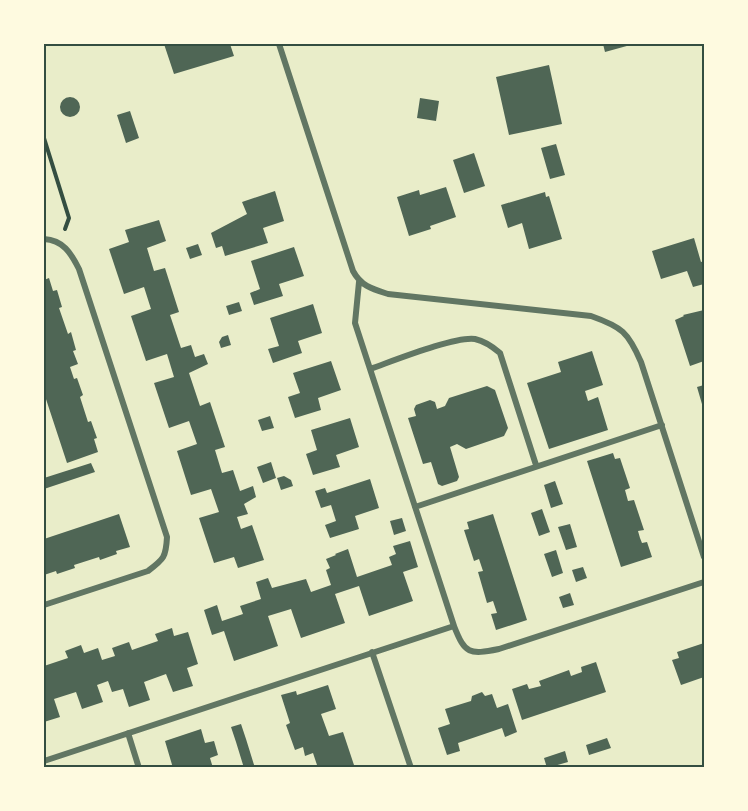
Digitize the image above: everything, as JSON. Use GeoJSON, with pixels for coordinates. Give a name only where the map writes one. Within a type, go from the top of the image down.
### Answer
{"type":"FeatureCollection","features":[{"type":"Feature","properties":{"kind":"street"},"geometry":{"type":"LineString","coordinates":[[279,44],[353,271],[359,282],[372,290],[388,294],[591,316],[615,324],[632,341],[641,362],[705,557]]}},
{"type":"Feature","properties":{"kind":"street"},"geometry":{"type":"LineString","coordinates":[[44,239],[60,243],[70,252],[79,269],[167,537],[166,553],[161,561],[148,571],[44,605]]}},
{"type":"Feature","properties":{"kind":"street"},"geometry":{"type":"LineString","coordinates":[[359,282],[355,323],[462,645],[471,652],[499,649],[705,582]]}},
{"type":"Feature","properties":{"kind":"street"},"geometry":{"type":"LineString","coordinates":[[370,369],[460,339],[476,339],[490,345],[500,353],[536,465]]}},
{"type":"Feature","properties":{"kind":"street"},"geometry":{"type":"LineString","coordinates":[[415,507],[662,425]]}},
{"type":"Feature","properties":{"kind":"street"},"geometry":{"type":"LineString","coordinates":[[44,761],[454,626]]}},
{"type":"Feature","properties":{"kind":"street"},"geometry":{"type":"LineString","coordinates":[[372,652],[411,768]]}},
{"type":"Feature","properties":{"kind":"street"},"geometry":{"type":"LineString","coordinates":[[128,733],[139,768]]}},
{"type":"Feature","properties":{"kind":"path"},"geometry":{"type":"LineString","coordinates":[[44,138],[69,218],[60,243]]}},
{"type":"Feature","properties":{"kind":"building"},"geometry":{"type":"Polygon","coordinates":[[[164,44],[230,44],[234,56],[174,74],[164,44]]]}},
{"type":"Feature","properties":{"kind":"building"},"geometry":{"type":"Polygon","coordinates":[[[603,44],[634,44],[605,52],[603,44]]]}},
{"type":"Feature","properties":{"kind":"building"},"geometry":{"type":"Polygon","coordinates":[[[549,65],[562,124],[509,135],[496,77],[549,65]]]}},
{"type":"Feature","properties":{"kind":"building"},"geometry":{"type":"Polygon","coordinates":[[[70,97],[77,100],[80,107],[77,114],[70,117],[63,114],[60,107],[63,100],[70,97]]]}},
{"type":"Feature","properties":{"kind":"building"},"geometry":{"type":"Polygon","coordinates":[[[420,98],[439,101],[436,121],[417,118],[420,98]]]}},
{"type":"Feature","properties":{"kind":"building"},"geometry":{"type":"Polygon","coordinates":[[[130,111],[139,138],[126,143],[117,115],[130,111]]]}},
{"type":"Feature","properties":{"kind":"building"},"geometry":{"type":"Polygon","coordinates":[[[556,144],[565,175],[550,179],[541,148],[556,144]]]}},
{"type":"Feature","properties":{"kind":"building"},"geometry":{"type":"Polygon","coordinates":[[[474,153],[485,186],[464,193],[453,160],[474,153]]]}},
{"type":"Feature","properties":{"kind":"building"},"geometry":{"type":"Polygon","coordinates":[[[446,187],[456,217],[409,236],[397,197],[419,190],[420,195],[446,187]]]}},
{"type":"Feature","properties":{"kind":"building"},"geometry":{"type":"Polygon","coordinates":[[[275,191],[284,221],[263,228],[268,243],[225,256],[222,246],[216,248],[211,233],[247,214],[242,202],[275,191]]]}},
{"type":"Feature","properties":{"kind":"building"},"geometry":{"type":"Polygon","coordinates":[[[545,192],[546,197],[549,196],[562,239],[529,249],[522,223],[508,228],[501,205],[545,192]]]}},
{"type":"Feature","properties":{"kind":"building"},"geometry":{"type":"Polygon","coordinates":[[[159,220],[166,241],[147,248],[154,271],[165,268],[179,312],[170,315],[181,348],[191,345],[195,357],[204,354],[208,364],[189,373],[200,406],[210,402],[225,447],[215,450],[222,473],[233,470],[240,491],[253,486],[256,497],[244,504],[248,514],[237,517],[241,529],[252,525],[264,560],[238,568],[234,557],[214,563],[199,518],[219,512],[211,489],[191,495],[177,451],[197,444],[189,421],[169,428],[154,383],[174,377],[167,354],[146,361],[131,316],[151,309],[144,287],[124,294],[109,249],[129,242],[125,230],[159,220]]]}},
{"type":"Feature","properties":{"kind":"building"},"geometry":{"type":"Polygon","coordinates":[[[694,238],[701,262],[704,261],[704,284],[693,287],[687,271],[661,279],[652,251],[694,238]]]}},
{"type":"Feature","properties":{"kind":"building"},"geometry":{"type":"Polygon","coordinates":[[[198,244],[202,255],[190,259],[186,248],[198,244]]]}},
{"type":"Feature","properties":{"kind":"building"},"geometry":{"type":"Polygon","coordinates":[[[294,247],[304,276],[279,284],[283,296],[254,305],[250,293],[260,289],[251,261],[294,247]]]}},
{"type":"Feature","properties":{"kind":"building"},"geometry":{"type":"Polygon","coordinates":[[[49,278],[53,291],[57,290],[62,307],[59,308],[68,334],[71,332],[76,350],[73,351],[78,364],[70,367],[83,395],[80,397],[88,422],[91,421],[97,438],[94,439],[98,452],[67,463],[44,393],[44,374],[46,374],[44,365],[44,280],[49,278]]]}},
{"type":"Feature","properties":{"kind":"building"},"geometry":{"type":"Polygon","coordinates":[[[239,302],[242,311],[229,315],[226,306],[239,302]]]}},
{"type":"Feature","properties":{"kind":"building"},"geometry":{"type":"Polygon","coordinates":[[[313,304],[322,333],[298,341],[302,353],[273,363],[268,349],[279,346],[270,318],[313,304]]]}},
{"type":"Feature","properties":{"kind":"building"},"geometry":{"type":"Polygon","coordinates":[[[704,310],[704,361],[690,366],[675,320],[683,315],[704,310]]]}},
{"type":"Feature","properties":{"kind":"building"},"geometry":{"type":"Polygon","coordinates":[[[228,335],[231,345],[221,348],[219,342],[222,337],[228,335]]]}},
{"type":"Feature","properties":{"kind":"building"},"geometry":{"type":"Polygon","coordinates":[[[592,351],[603,385],[585,391],[588,401],[598,397],[608,430],[549,449],[527,383],[561,372],[558,362],[592,351]]]}},
{"type":"Feature","properties":{"kind":"building"},"geometry":{"type":"Polygon","coordinates":[[[331,361],[341,390],[318,398],[321,410],[295,418],[288,397],[300,393],[293,373],[331,361]]]}},
{"type":"Feature","properties":{"kind":"building"},"geometry":{"type":"Polygon","coordinates":[[[704,385],[704,411],[697,387],[704,385]]]}},
{"type":"Feature","properties":{"kind":"building"},"geometry":{"type":"Polygon","coordinates":[[[487,386],[495,390],[508,428],[504,436],[466,449],[457,444],[450,447],[459,477],[457,481],[442,486],[438,484],[431,462],[423,464],[408,418],[416,416],[414,409],[416,405],[430,400],[435,402],[437,409],[445,406],[449,398],[487,386]]]}},
{"type":"Feature","properties":{"kind":"building"},"geometry":{"type":"Polygon","coordinates":[[[270,416],[274,428],[262,431],[258,420],[270,416]]]}},
{"type":"Feature","properties":{"kind":"building"},"geometry":{"type":"Polygon","coordinates":[[[350,418],[359,447],[336,455],[340,467],[313,475],[306,454],[317,450],[311,430],[350,418]]]}},
{"type":"Feature","properties":{"kind":"building"},"geometry":{"type":"Polygon","coordinates":[[[613,453],[615,459],[620,458],[630,488],[625,490],[628,501],[634,500],[644,530],[638,531],[640,538],[642,543],[647,542],[652,557],[621,567],[587,461],[613,453]]]}},
{"type":"Feature","properties":{"kind":"building"},"geometry":{"type":"Polygon","coordinates":[[[271,462],[276,478],[263,483],[257,467],[271,462]]]}},
{"type":"Feature","properties":{"kind":"building"},"geometry":{"type":"Polygon","coordinates":[[[91,463],[95,472],[44,489],[44,478],[91,463]]]}},
{"type":"Feature","properties":{"kind":"building"},"geometry":{"type":"Polygon","coordinates":[[[284,476],[291,480],[293,486],[281,490],[277,478],[284,476]]]}},
{"type":"Feature","properties":{"kind":"building"},"geometry":{"type":"Polygon","coordinates":[[[370,479],[379,508],[355,516],[359,529],[330,538],[325,525],[336,521],[331,505],[321,508],[315,491],[325,488],[327,493],[370,479]]]}},
{"type":"Feature","properties":{"kind":"building"},"geometry":{"type":"Polygon","coordinates":[[[555,481],[563,504],[551,508],[544,485],[555,481]]]}},
{"type":"Feature","properties":{"kind":"building"},"geometry":{"type":"Polygon","coordinates":[[[542,509],[550,532],[539,536],[531,513],[542,509]]]}},
{"type":"Feature","properties":{"kind":"building"},"geometry":{"type":"Polygon","coordinates":[[[119,514],[130,547],[116,551],[117,554],[100,560],[99,557],[74,565],[75,568],[57,574],[56,571],[44,575],[44,539],[119,514]]]}},
{"type":"Feature","properties":{"kind":"building"},"geometry":{"type":"Polygon","coordinates":[[[493,514],[527,620],[496,630],[491,614],[497,613],[493,601],[487,603],[478,572],[483,571],[479,559],[474,561],[464,530],[469,529],[467,522],[493,514]]]}},
{"type":"Feature","properties":{"kind":"building"},"geometry":{"type":"Polygon","coordinates":[[[402,518],[406,531],[394,535],[390,521],[402,518]]]}},
{"type":"Feature","properties":{"kind":"building"},"geometry":{"type":"Polygon","coordinates":[[[570,524],[577,547],[566,550],[558,527],[570,524]]]}},
{"type":"Feature","properties":{"kind":"building"},"geometry":{"type":"Polygon","coordinates":[[[410,541],[418,567],[403,572],[413,601],[369,616],[359,586],[335,594],[345,623],[301,638],[291,609],[268,616],[278,646],[234,661],[224,631],[212,635],[204,610],[217,605],[222,621],[243,614],[240,606],[261,599],[256,582],[268,578],[272,588],[306,579],[311,592],[331,585],[326,570],[330,568],[326,559],[335,554],[348,549],[357,577],[392,565],[389,557],[396,554],[393,546],[410,541]]]}},
{"type":"Feature","properties":{"kind":"building"},"geometry":{"type":"Polygon","coordinates":[[[556,550],[563,573],[552,577],[544,554],[556,550]]]}},
{"type":"Feature","properties":{"kind":"building"},"geometry":{"type":"Polygon","coordinates":[[[583,567],[587,578],[576,582],[572,570],[583,567]]]}},
{"type":"Feature","properties":{"kind":"building"},"geometry":{"type":"Polygon","coordinates":[[[570,593],[574,605],[563,608],[559,597],[570,593]]]}},
{"type":"Feature","properties":{"kind":"building"},"geometry":{"type":"Polygon","coordinates":[[[172,628],[174,636],[188,632],[198,664],[187,668],[193,686],[173,692],[166,674],[144,682],[150,700],[129,707],[123,689],[112,692],[108,681],[97,685],[103,702],[82,709],[76,692],[54,699],[60,717],[44,722],[44,666],[68,658],[65,651],[81,645],[84,653],[98,648],[102,660],[115,656],[112,648],[129,642],[132,650],[158,641],[155,634],[172,628]]]}},
{"type":"Feature","properties":{"kind":"building"},"geometry":{"type":"Polygon","coordinates":[[[704,643],[704,677],[681,685],[672,660],[679,658],[677,652],[704,643]]]}},
{"type":"Feature","properties":{"kind":"building"},"geometry":{"type":"Polygon","coordinates":[[[596,662],[606,692],[522,720],[512,689],[527,684],[529,689],[541,686],[539,681],[569,670],[571,676],[582,672],[581,667],[596,662]]]}},
{"type":"Feature","properties":{"kind":"building"},"geometry":{"type":"Polygon","coordinates":[[[328,685],[336,709],[321,714],[329,736],[343,732],[355,768],[318,768],[313,753],[305,756],[303,747],[295,750],[286,725],[290,723],[281,695],[296,691],[297,695],[328,685]]]}},
{"type":"Feature","properties":{"kind":"building"},"geometry":{"type":"Polygon","coordinates":[[[482,692],[485,696],[492,694],[497,708],[508,704],[517,732],[505,737],[502,728],[458,743],[460,751],[447,755],[438,728],[450,724],[445,709],[471,701],[472,696],[482,692]]]}},
{"type":"Feature","properties":{"kind":"building"},"geometry":{"type":"Polygon","coordinates":[[[241,724],[255,768],[244,768],[231,727],[241,724]]]}},
{"type":"Feature","properties":{"kind":"building"},"geometry":{"type":"Polygon","coordinates":[[[201,729],[205,743],[214,741],[218,755],[210,758],[213,768],[173,768],[165,741],[201,729]]]}},
{"type":"Feature","properties":{"kind":"building"},"geometry":{"type":"Polygon","coordinates":[[[607,738],[611,748],[589,755],[586,745],[607,738]]]}},
{"type":"Feature","properties":{"kind":"building"},"geometry":{"type":"Polygon","coordinates":[[[565,751],[568,762],[547,768],[544,758],[565,751]]]}}]}
